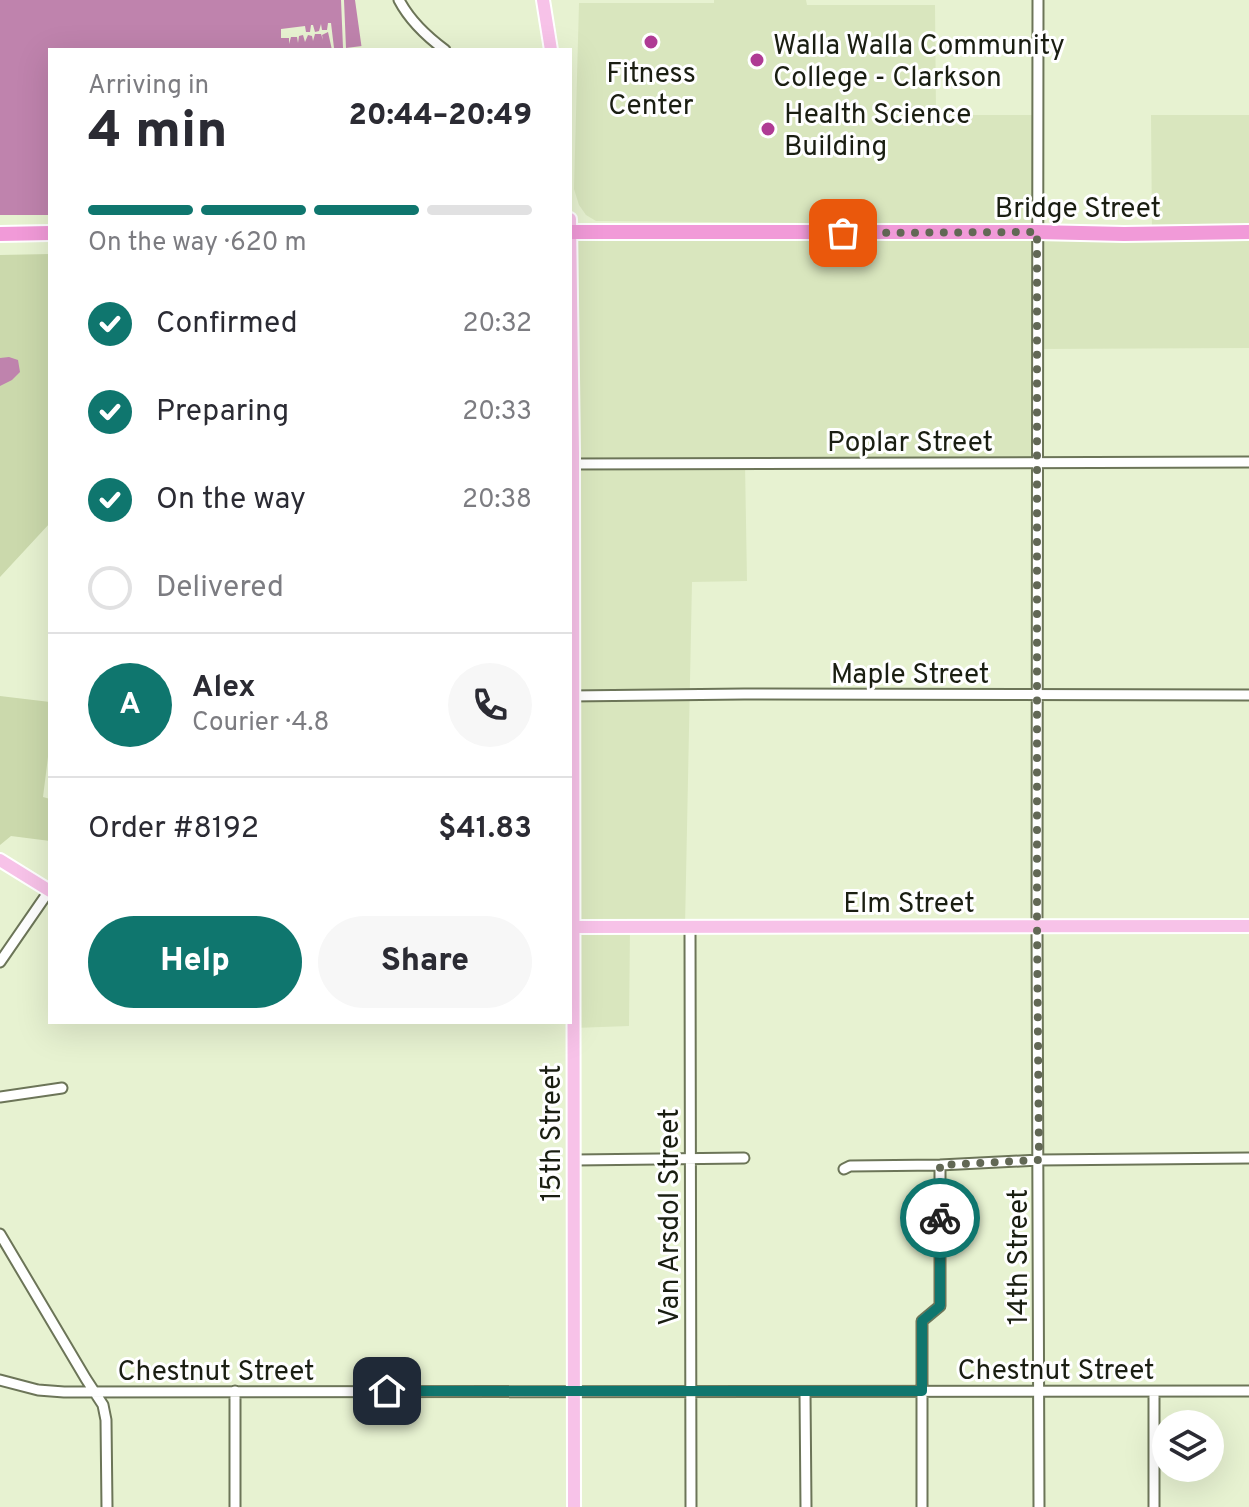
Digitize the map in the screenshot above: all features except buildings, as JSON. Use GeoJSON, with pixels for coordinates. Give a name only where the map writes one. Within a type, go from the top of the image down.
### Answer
{"type":"FeatureCollection","features":[{"type":"Feature","properties":{"kind":"highway","name":"Bridge Street"},"geometry":{"type":"LineString","coordinates":[[572,227],[1124,234],[1249,232]]}},
{"type":"Feature","properties":{"kind":"highway"},"geometry":{"type":"LineString","coordinates":[[0,234],[48,233]]}},
{"type":"Feature","properties":{"kind":"main road"},"geometry":{"type":"LineString","coordinates":[[543,0],[551,48]]}},
{"type":"Feature","properties":{"kind":"main road"},"geometry":{"type":"LineString","coordinates":[[0,860],[48,890]]}},
{"type":"Feature","properties":{"kind":"main road","name":"Elm Street"},"geometry":{"type":"LineString","coordinates":[[572,927],[1249,926]]}},
{"type":"Feature","properties":{"kind":"main road","name":"15th Street"},"geometry":{"type":"LineString","coordinates":[[572,927],[574,1507]]}},
{"type":"Feature","properties":{"kind":"street"},"geometry":{"type":"LineString","coordinates":[[399,0],[407,15],[442,48]]}},
{"type":"Feature","properties":{"kind":"street","name":"14th Street"},"geometry":{"type":"LineString","coordinates":[[1038,0],[1039,1507]]}},
{"type":"Feature","properties":{"kind":"street","name":"Poplar Street"},"geometry":{"type":"LineString","coordinates":[[572,464],[1249,462]]}},
{"type":"Feature","properties":{"kind":"street","name":"Maple Street"},"geometry":{"type":"LineString","coordinates":[[572,696],[1249,695]]}},
{"type":"Feature","properties":{"kind":"street"},"geometry":{"type":"LineString","coordinates":[[0,962],[48,894]]}},
{"type":"Feature","properties":{"kind":"street","name":"Van Arsdol Street"},"geometry":{"type":"LineString","coordinates":[[690,927],[691,1507]]}},
{"type":"Feature","properties":{"kind":"street"},"geometry":{"type":"LineString","coordinates":[[0,1097],[62,1088]]}},
{"type":"Feature","properties":{"kind":"street"},"geometry":{"type":"LineString","coordinates":[[575,1160],[744,1158]]}},
{"type":"Feature","properties":{"kind":"street"},"geometry":{"type":"LineString","coordinates":[[844,1169],[850,1166],[1039,1160],[1249,1158]]}},
{"type":"Feature","properties":{"kind":"street"},"geometry":{"type":"LineString","coordinates":[[922,1507],[922,1321],[940,1306],[940,1165]]}},
{"type":"Feature","properties":{"kind":"street"},"geometry":{"type":"LineString","coordinates":[[0,1234],[103,1405],[106,1420],[107,1507]]}},
{"type":"Feature","properties":{"kind":"street","name":"Chestnut Street"},"geometry":{"type":"LineString","coordinates":[[0,1378],[38,1390],[95,1392],[1249,1391]]}},
{"type":"Feature","properties":{"kind":"street"},"geometry":{"type":"LineString","coordinates":[[235,1391],[235,1507]]}},
{"type":"Feature","properties":{"kind":"street"},"geometry":{"type":"LineString","coordinates":[[805,1392],[806,1507]]}},
{"type":"Feature","properties":{"kind":"street"},"geometry":{"type":"LineString","coordinates":[[1154,1392],[1154,1507]]}},
{"type":"Feature","properties":{"kind":"shaded area"},"geometry":{"type":"Polygon","coordinates":[[[0,0],[355,0],[362,48],[48,48],[48,215],[0,215],[0,0]]]}},
{"type":"Feature","properties":{"kind":"shaded area"},"geometry":{"type":"Polygon","coordinates":[[[714,0],[806,0],[807,5],[935,5],[936,115],[1037,115],[1037,231],[1152,233],[1151,115],[1249,115],[1249,348],[1038,349],[1038,463],[745,463],[747,581],[692,582],[685,927],[630,928],[629,1026],[574,1028],[572,239],[806,240],[805,223],[596,221],[586,215],[574,189],[579,3],[714,3],[714,0]]]}},
{"type":"Feature","properties":{"kind":"shaded area"},"geometry":{"type":"Polygon","coordinates":[[[48,254],[48,525],[0,577],[0,255],[48,254]]]}},
{"type":"Feature","properties":{"kind":"shaded area"},"geometry":{"type":"Polygon","coordinates":[[[0,358],[18,360],[20,372],[0,386],[0,358]]]}},
{"type":"Feature","properties":{"kind":"shaded area"},"geometry":{"type":"Polygon","coordinates":[[[0,696],[48,702],[48,757],[43,797],[48,798],[48,841],[11,836],[0,845],[0,696]]]}},
{"type":"Feature","properties":{"kind":"pier"},"geometry":{"type":"Polygon","coordinates":[[[341,0],[344,0],[346,48],[343,48],[341,0]]]}},
{"type":"Feature","properties":{"kind":"pier"},"geometry":{"type":"Polygon","coordinates":[[[328,23],[331,23],[334,48],[328,32],[322,35],[323,40],[321,34],[315,34],[313,41],[312,36],[308,35],[305,42],[303,35],[299,36],[298,43],[297,37],[291,37],[289,44],[289,38],[281,38],[281,29],[305,26],[306,32],[310,32],[313,25],[315,32],[319,31],[321,24],[322,30],[327,30],[328,23]]]}},
{"type":"Feature","properties":{"kind":"way so far"},"geometry":{"type":"LineString","coordinates":[[843,233],[1037,232],[1039,1160],[940,1165],[940,1218]]}},
{"type":"Feature","properties":{"kind":"place","name":"Fitness Center"},"geometry":{"type":"Point","coordinates":[651,42]}},
{"type":"Feature","properties":{"kind":"place","name":"Walla Walla Community College - Clarkson"},"geometry":{"type":"Point","coordinates":[757,60]}},
{"type":"Feature","properties":{"kind":"place","name":"Health Science Building"},"geometry":{"type":"Point","coordinates":[768,129]}},
{"type":"Feature","properties":{"kind":"route"},"geometry":{"type":"LineString","coordinates":[[387,1391],[922,1391],[922,1321],[940,1306],[940,1218]]}}]}
